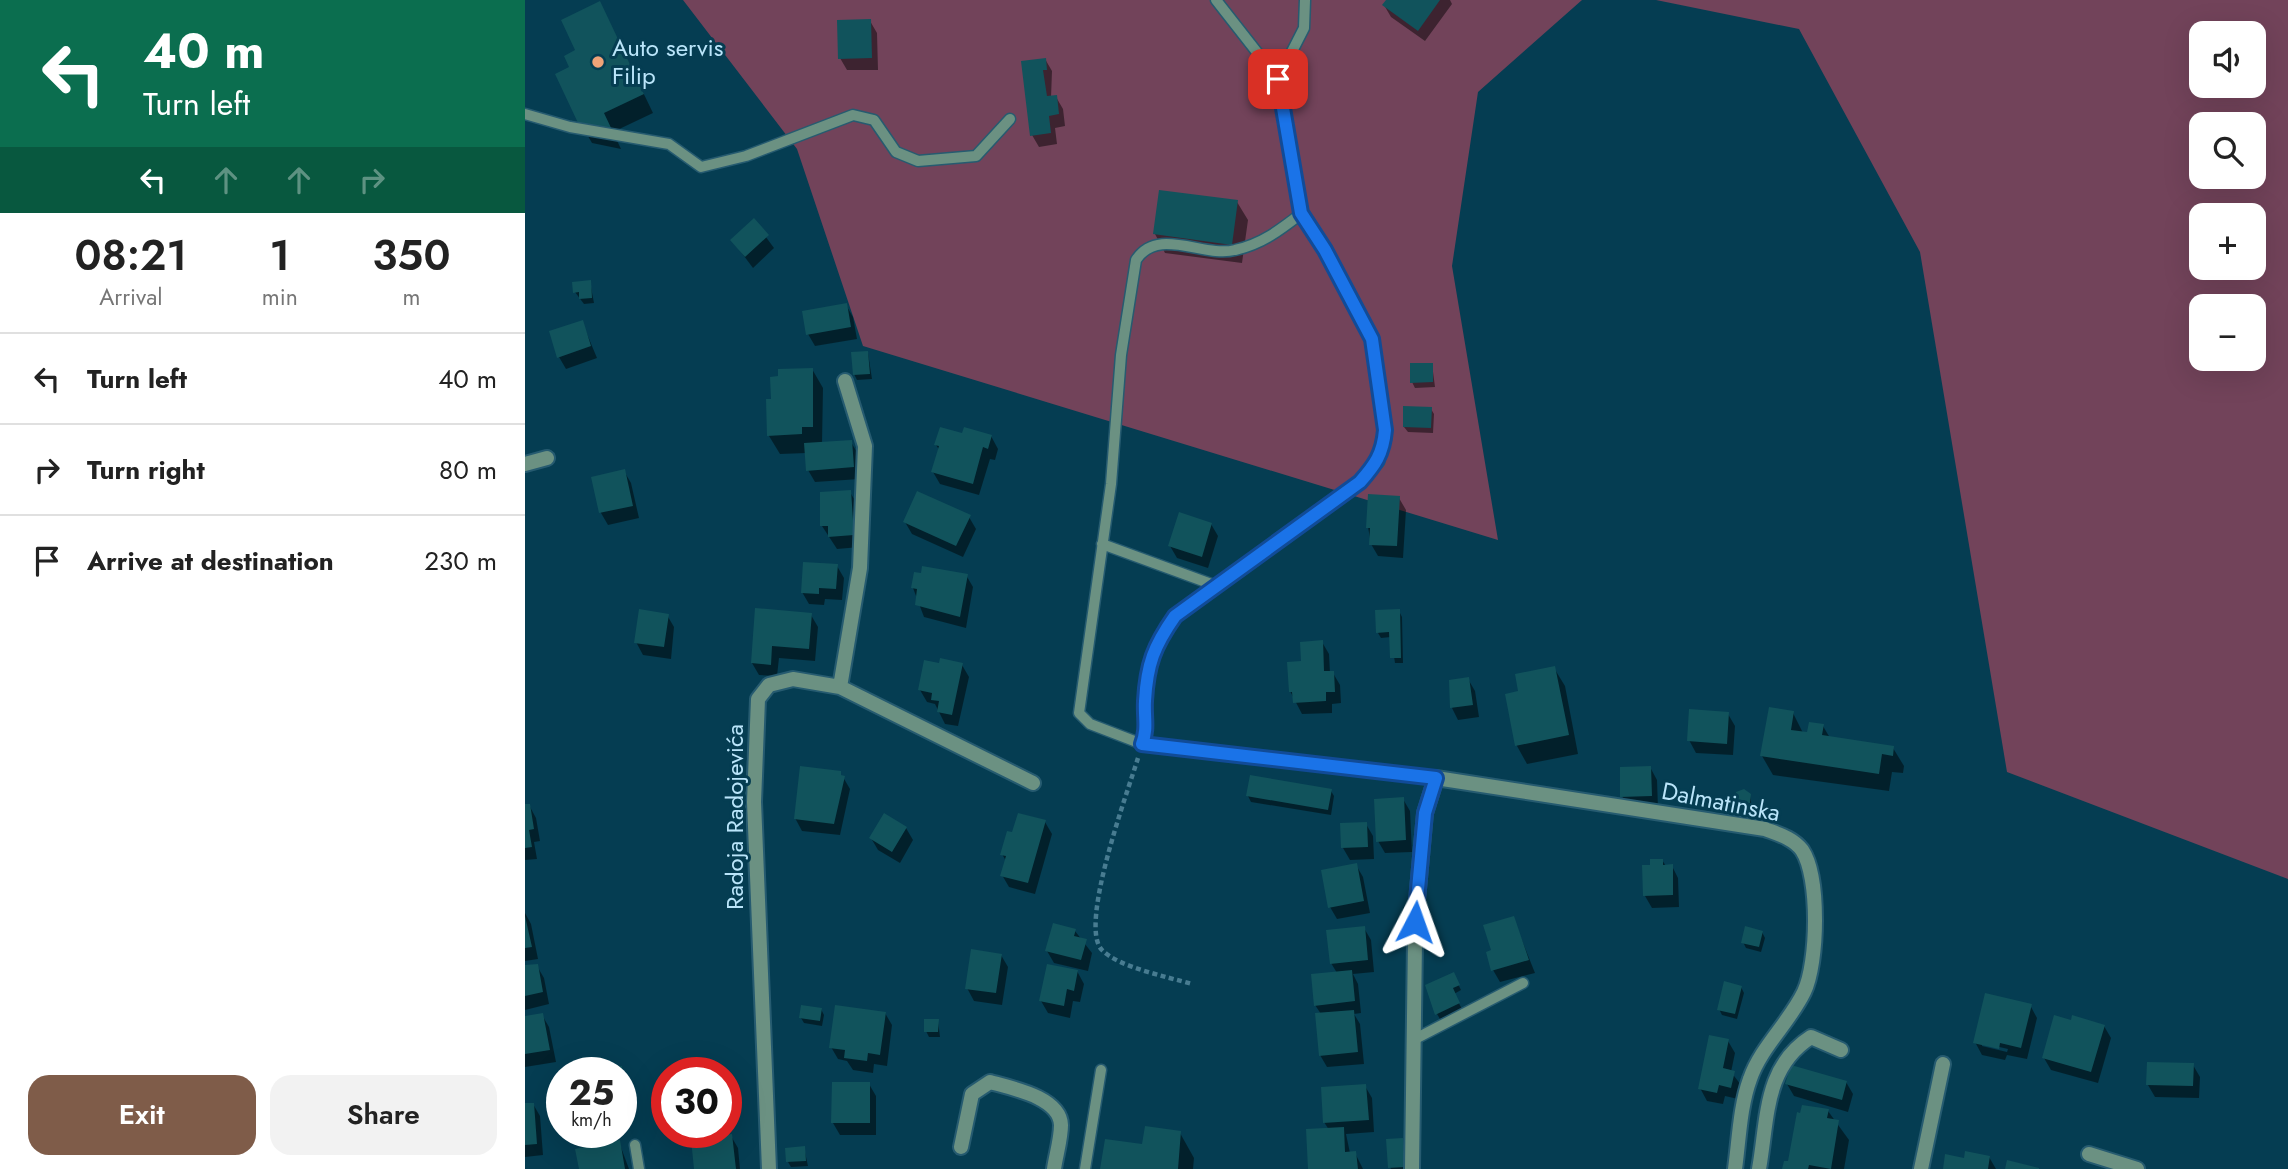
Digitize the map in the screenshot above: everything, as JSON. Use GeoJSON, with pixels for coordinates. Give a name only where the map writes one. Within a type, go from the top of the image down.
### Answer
{"type":"FeatureCollection","features":[{"type":"Feature","properties":{"kind":"street"},"geometry":{"type":"LineString","coordinates":[[840,687],[860,568],[865,446],[845,381]]}},
{"type":"Feature","properties":{"kind":"street"},"geometry":{"type":"LineString","coordinates":[[525,464],[548,458]]}},
{"type":"Feature","properties":{"kind":"street","name":"Radoja Radojevića"},"geometry":{"type":"LineString","coordinates":[[769,1169],[754,802],[758,699],[769,685],[793,679],[840,687],[1033,783]]}},
{"type":"Feature","properties":{"kind":"street"},"geometry":{"type":"LineString","coordinates":[[1415,922],[1425,813],[1436,778]]}},
{"type":"Feature","properties":{"kind":"street","name":"Dalmatinska"},"geometry":{"type":"LineString","coordinates":[[1436,778],[1765,829],[1787,837],[1800,848],[1809,863],[1814,884],[1813,956],[1806,988],[1756,1065],[1749,1081],[1735,1169]]}},
{"type":"Feature","properties":{"kind":"street"},"geometry":{"type":"LineString","coordinates":[[1412,1169],[1415,940]]}},
{"type":"Feature","properties":{"kind":"street"},"geometry":{"type":"LineString","coordinates":[[1759,1169],[1775,1075],[1794,1048],[1811,1037],[1841,1050]]}},
{"type":"Feature","properties":{"kind":"street"},"geometry":{"type":"LineString","coordinates":[[1921,1169],[1943,1064]]}},
{"type":"Feature","properties":{"kind":"street"},"geometry":{"type":"LineString","coordinates":[[961,1147],[972,1094],[990,1082],[1019,1090],[1049,1104],[1055,1111],[1061,1126],[1054,1169]]}},
{"type":"Feature","properties":{"kind":"street"},"geometry":{"type":"LineString","coordinates":[[2089,1154],[2137,1169]]}},
{"type":"Feature","properties":{"kind":"lane"},"geometry":{"type":"LineString","coordinates":[[1142,744],[1148,725],[1145,704],[1154,646],[1175,616],[1214,585],[1360,482],[1379,462],[1384,442],[1385,430],[1372,339],[1325,250],[1301,213],[1278,79],[1216,0]]}},
{"type":"Feature","properties":{"kind":"lane"},"geometry":{"type":"LineString","coordinates":[[1278,79],[1304,28],[1305,0]]}},
{"type":"Feature","properties":{"kind":"lane"},"geometry":{"type":"LineString","coordinates":[[525,114],[570,127],[669,144],[701,167],[746,156],[853,116],[874,120],[896,152],[918,161],[976,156],[1010,119]]}},
{"type":"Feature","properties":{"kind":"lane"},"geometry":{"type":"LineString","coordinates":[[1301,213],[1265,241],[1231,251],[1157,244],[1143,250],[1136,260],[1121,355],[1111,484],[1079,713],[1090,724],[1142,744],[1436,778]]}},
{"type":"Feature","properties":{"kind":"lane"},"geometry":{"type":"LineString","coordinates":[[1102,544],[1214,585]]}},
{"type":"Feature","properties":{"kind":"lane"},"geometry":{"type":"LineString","coordinates":[[1415,1040],[1523,984]]}},
{"type":"Feature","properties":{"kind":"lane"},"geometry":{"type":"LineString","coordinates":[[1085,1169],[1101,1070]]}},
{"type":"Feature","properties":{"kind":"lane"},"geometry":{"type":"LineString","coordinates":[[636,1148],[639,1169]]}},
{"type":"Feature","properties":{"kind":"path"},"geometry":{"type":"LineString","coordinates":[[1142,744],[1095,899],[1098,947],[1110,958],[1192,984]]}},
{"type":"Feature","properties":{"kind":"shaded area"},"geometry":{"type":"Polygon","coordinates":[[[683,0],[1582,0],[1478,92],[1452,266],[1498,540],[863,346],[797,149],[683,0]]]}},
{"type":"Feature","properties":{"kind":"shaded area"},"geometry":{"type":"Polygon","coordinates":[[[1656,0],[2288,0],[2288,879],[2007,772],[1920,252],[1799,29],[1656,0]]]}},
{"type":"Feature","properties":{"kind":"building"},"geometry":{"type":"Polygon","coordinates":[[[1386,0],[1440,0],[1418,31],[1382,5],[1386,0]]]}},
{"type":"Feature","properties":{"kind":"building","name":"Auto servis Filip"},"geometry":{"type":"Polygon","coordinates":[[[600,1],[644,94],[604,113],[613,132],[579,125],[555,74],[569,67],[564,56],[575,50],[561,20],[600,1]]]}},
{"type":"Feature","properties":{"kind":"building"},"geometry":{"type":"Polygon","coordinates":[[[871,19],[872,58],[838,59],[837,20],[871,19]]]}},
{"type":"Feature","properties":{"kind":"building"},"geometry":{"type":"Polygon","coordinates":[[[1046,58],[1047,70],[1043,70],[1047,96],[1057,95],[1059,114],[1049,116],[1051,133],[1030,136],[1021,61],[1046,58]]]}},
{"type":"Feature","properties":{"kind":"building"},"geometry":{"type":"Polygon","coordinates":[[[1159,190],[1238,200],[1232,245],[1153,234],[1159,190]]]}},
{"type":"Feature","properties":{"kind":"building"},"geometry":{"type":"Polygon","coordinates":[[[754,218],[769,235],[745,257],[730,240],[754,218]]]}},
{"type":"Feature","properties":{"kind":"building"},"geometry":{"type":"Polygon","coordinates":[[[591,280],[592,298],[579,299],[579,292],[573,293],[572,282],[591,280]]]}},
{"type":"Feature","properties":{"kind":"building"},"geometry":{"type":"Polygon","coordinates":[[[847,303],[851,327],[806,335],[802,311],[847,303]]]}},
{"type":"Feature","properties":{"kind":"building"},"geometry":{"type":"Polygon","coordinates":[[[583,320],[591,346],[557,358],[549,331],[583,320]]]}},
{"type":"Feature","properties":{"kind":"building"},"geometry":{"type":"Polygon","coordinates":[[[868,351],[870,374],[853,375],[851,352],[868,351]]]}},
{"type":"Feature","properties":{"kind":"building"},"geometry":{"type":"Polygon","coordinates":[[[1410,363],[1433,363],[1433,382],[1410,383],[1410,363]]]}},
{"type":"Feature","properties":{"kind":"building"},"geometry":{"type":"Polygon","coordinates":[[[813,368],[813,427],[802,427],[802,434],[767,436],[766,399],[771,399],[770,377],[778,376],[778,369],[813,368]]]}},
{"type":"Feature","properties":{"kind":"building"},"geometry":{"type":"Polygon","coordinates":[[[1403,406],[1432,407],[1431,428],[1403,427],[1403,406]]]}},
{"type":"Feature","properties":{"kind":"building"},"geometry":{"type":"Polygon","coordinates":[[[940,427],[962,433],[964,427],[992,435],[988,449],[983,447],[973,484],[931,472],[939,446],[934,445],[940,427]]]}},
{"type":"Feature","properties":{"kind":"building"},"geometry":{"type":"Polygon","coordinates":[[[852,440],[854,467],[806,471],[804,443],[852,440]]]}},
{"type":"Feature","properties":{"kind":"building"},"geometry":{"type":"Polygon","coordinates":[[[625,469],[633,506],[599,513],[591,477],[625,469]]]}},
{"type":"Feature","properties":{"kind":"building"},"geometry":{"type":"Polygon","coordinates":[[[851,490],[854,535],[828,537],[828,526],[820,526],[820,492],[851,490]]]}},
{"type":"Feature","properties":{"kind":"building"},"geometry":{"type":"Polygon","coordinates":[[[917,491],[971,515],[956,546],[903,522],[917,491]]]}},
{"type":"Feature","properties":{"kind":"building"},"geometry":{"type":"Polygon","coordinates":[[[1368,494],[1400,496],[1397,546],[1369,545],[1370,528],[1366,528],[1368,494]]]}},
{"type":"Feature","properties":{"kind":"building"},"geometry":{"type":"Polygon","coordinates":[[[1179,512],[1212,523],[1202,557],[1168,546],[1179,512]]]}},
{"type":"Feature","properties":{"kind":"building"},"geometry":{"type":"Polygon","coordinates":[[[803,562],[838,564],[836,589],[819,588],[819,594],[801,593],[803,562]]]}},
{"type":"Feature","properties":{"kind":"building"},"geometry":{"type":"Polygon","coordinates":[[[922,566],[968,574],[960,617],[915,605],[917,589],[911,588],[914,572],[921,573],[922,566]]]}},
{"type":"Feature","properties":{"kind":"building"},"geometry":{"type":"Polygon","coordinates":[[[755,608],[812,613],[809,649],[772,646],[771,665],[751,663],[755,608]]]}},
{"type":"Feature","properties":{"kind":"building"},"geometry":{"type":"Polygon","coordinates":[[[639,609],[669,614],[664,647],[634,643],[639,609]]]}},
{"type":"Feature","properties":{"kind":"building"},"geometry":{"type":"Polygon","coordinates":[[[1400,609],[1401,658],[1390,658],[1389,632],[1376,633],[1375,610],[1400,609]]]}},
{"type":"Feature","properties":{"kind":"building"},"geometry":{"type":"Polygon","coordinates":[[[1323,640],[1324,671],[1334,671],[1335,692],[1326,692],[1326,701],[1293,703],[1292,692],[1289,692],[1287,662],[1301,661],[1300,642],[1323,640]]]}},
{"type":"Feature","properties":{"kind":"building"},"geometry":{"type":"Polygon","coordinates":[[[940,658],[963,663],[952,715],[937,712],[939,701],[931,700],[932,693],[918,690],[924,660],[939,663],[940,658]]]}},
{"type":"Feature","properties":{"kind":"building"},"geometry":{"type":"Polygon","coordinates":[[[1555,666],[1569,735],[1515,746],[1505,694],[1518,691],[1515,674],[1555,666]]]}},
{"type":"Feature","properties":{"kind":"building"},"geometry":{"type":"Polygon","coordinates":[[[1469,677],[1473,705],[1450,708],[1449,680],[1469,677]]]}},
{"type":"Feature","properties":{"kind":"building"},"geometry":{"type":"Polygon","coordinates":[[[1769,707],[1794,711],[1791,730],[1807,732],[1809,722],[1824,724],[1822,735],[1894,746],[1893,756],[1882,754],[1879,774],[1760,756],[1769,707]]]}},
{"type":"Feature","properties":{"kind":"building"},"geometry":{"type":"Polygon","coordinates":[[[1689,709],[1729,712],[1727,744],[1687,741],[1689,709]]]}},
{"type":"Feature","properties":{"kind":"building"},"geometry":{"type":"Polygon","coordinates":[[[800,766],[841,771],[841,775],[845,776],[834,824],[794,819],[800,766]]]}},
{"type":"Feature","properties":{"kind":"building"},"geometry":{"type":"Polygon","coordinates":[[[1651,766],[1652,796],[1620,797],[1620,767],[1651,766]]]}},
{"type":"Feature","properties":{"kind":"building"},"geometry":{"type":"Polygon","coordinates":[[[1250,775],[1332,789],[1328,810],[1246,796],[1250,775]]]}},
{"type":"Feature","properties":{"kind":"building"},"geometry":{"type":"Polygon","coordinates":[[[1744,789],[1751,794],[1750,803],[1742,807],[1734,801],[1736,792],[1744,789]]]}},
{"type":"Feature","properties":{"kind":"building"},"geometry":{"type":"Polygon","coordinates":[[[1404,797],[1406,840],[1376,842],[1374,799],[1404,797]]]}},
{"type":"Feature","properties":{"kind":"building"},"geometry":{"type":"Polygon","coordinates":[[[525,804],[530,804],[534,829],[529,830],[532,847],[525,848],[525,804]]]}},
{"type":"Feature","properties":{"kind":"building"},"geometry":{"type":"Polygon","coordinates":[[[884,813],[907,827],[892,852],[869,838],[884,813]]]}},
{"type":"Feature","properties":{"kind":"building"},"geometry":{"type":"Polygon","coordinates":[[[1018,813],[1046,820],[1028,883],[1000,876],[1006,856],[1000,855],[1007,831],[1012,832],[1018,813]]]}},
{"type":"Feature","properties":{"kind":"building"},"geometry":{"type":"Polygon","coordinates":[[[1367,822],[1368,847],[1341,848],[1340,823],[1367,822]]]}},
{"type":"Feature","properties":{"kind":"building"},"geometry":{"type":"Polygon","coordinates":[[[1650,859],[1663,859],[1663,865],[1673,864],[1673,895],[1643,896],[1642,865],[1650,865],[1650,859]]]}},
{"type":"Feature","properties":{"kind":"building"},"geometry":{"type":"Polygon","coordinates":[[[1357,863],[1364,901],[1328,908],[1321,870],[1357,863]]]}},
{"type":"Feature","properties":{"kind":"building"},"geometry":{"type":"Polygon","coordinates":[[[525,916],[532,947],[525,948],[525,916]]]}},
{"type":"Feature","properties":{"kind":"building"},"geometry":{"type":"Polygon","coordinates":[[[1514,916],[1529,960],[1491,971],[1486,952],[1491,950],[1483,925],[1514,916]]]}},
{"type":"Feature","properties":{"kind":"building"},"geometry":{"type":"Polygon","coordinates":[[[1053,923],[1076,929],[1074,936],[1087,939],[1081,960],[1045,951],[1053,923]]]}},
{"type":"Feature","properties":{"kind":"building"},"geometry":{"type":"Polygon","coordinates":[[[1365,926],[1368,960],[1330,964],[1326,930],[1365,926]]]}},
{"type":"Feature","properties":{"kind":"building"},"geometry":{"type":"Polygon","coordinates":[[[1745,926],[1763,931],[1759,947],[1741,943],[1745,926]]]}},
{"type":"Feature","properties":{"kind":"building"},"geometry":{"type":"Polygon","coordinates":[[[971,949],[1002,954],[996,993],[965,989],[971,949]]]}},
{"type":"Feature","properties":{"kind":"building"},"geometry":{"type":"Polygon","coordinates":[[[538,964],[543,992],[525,996],[525,965],[538,964]]]}},
{"type":"Feature","properties":{"kind":"building"},"geometry":{"type":"Polygon","coordinates":[[[1047,964],[1078,970],[1074,991],[1067,989],[1064,1006],[1039,1001],[1047,964]]]}},
{"type":"Feature","properties":{"kind":"building"},"geometry":{"type":"Polygon","coordinates":[[[1352,970],[1355,1001],[1314,1006],[1311,974],[1352,970]]]}},
{"type":"Feature","properties":{"kind":"building"},"geometry":{"type":"Polygon","coordinates":[[[1454,972],[1460,985],[1453,988],[1460,1003],[1435,1015],[1425,985],[1454,972]]]}},
{"type":"Feature","properties":{"kind":"building"},"geometry":{"type":"Polygon","coordinates":[[[1724,981],[1742,986],[1735,1014],[1717,1010],[1724,981]]]}},
{"type":"Feature","properties":{"kind":"building"},"geometry":{"type":"Polygon","coordinates":[[[1985,993],[2032,1004],[2021,1048],[2000,1043],[1999,1049],[1973,1043],[1985,993]]]}},
{"type":"Feature","properties":{"kind":"building"},"geometry":{"type":"Polygon","coordinates":[[[801,1005],[822,1008],[820,1021],[799,1018],[801,1005]]]}},
{"type":"Feature","properties":{"kind":"building"},"geometry":{"type":"Polygon","coordinates":[[[835,1005],[886,1012],[880,1055],[868,1053],[867,1061],[844,1058],[845,1050],[829,1048],[835,1005]]]}},
{"type":"Feature","properties":{"kind":"building"},"geometry":{"type":"Polygon","coordinates":[[[1354,1010],[1358,1052],[1319,1056],[1315,1013],[1354,1010]]]}},
{"type":"Feature","properties":{"kind":"building"},"geometry":{"type":"Polygon","coordinates":[[[543,1013],[550,1050],[525,1054],[525,1016],[543,1013]]]}},
{"type":"Feature","properties":{"kind":"building"},"geometry":{"type":"Polygon","coordinates":[[[2054,1015],[2071,1020],[2072,1015],[2105,1025],[2091,1072],[2042,1058],[2054,1015]]]}},
{"type":"Feature","properties":{"kind":"building"},"geometry":{"type":"Polygon","coordinates":[[[924,1019],[939,1019],[938,1032],[924,1032],[924,1019]]]}},
{"type":"Feature","properties":{"kind":"building"},"geometry":{"type":"Polygon","coordinates":[[[1709,1035],[1729,1039],[1723,1068],[1735,1071],[1731,1088],[1719,1085],[1717,1093],[1698,1089],[1709,1035]]]}},
{"type":"Feature","properties":{"kind":"building"},"geometry":{"type":"Polygon","coordinates":[[[2147,1062],[2194,1063],[2193,1086],[2146,1085],[2147,1062]]]}},
{"type":"Feature","properties":{"kind":"building"},"geometry":{"type":"Polygon","coordinates":[[[1791,1065],[1847,1081],[1842,1100],[1785,1084],[1791,1065]]]}},
{"type":"Feature","properties":{"kind":"building"},"geometry":{"type":"Polygon","coordinates":[[[832,1082],[870,1082],[870,1123],[831,1123],[832,1082]]]}},
{"type":"Feature","properties":{"kind":"building"},"geometry":{"type":"Polygon","coordinates":[[[1366,1084],[1369,1120],[1323,1123],[1321,1087],[1366,1084]]]}},
{"type":"Feature","properties":{"kind":"building"},"geometry":{"type":"Polygon","coordinates":[[[525,1103],[534,1103],[537,1144],[525,1145],[525,1103]]]}},
{"type":"Feature","properties":{"kind":"building"},"geometry":{"type":"Polygon","coordinates":[[[1802,1105],[1829,1109],[1827,1118],[1839,1120],[1831,1169],[1809,1165],[1808,1169],[1782,1169],[1784,1161],[1788,1161],[1797,1112],[1800,1113],[1802,1105]]]}},
{"type":"Feature","properties":{"kind":"building"},"geometry":{"type":"Polygon","coordinates":[[[1145,1126],[1181,1131],[1178,1169],[1100,1169],[1105,1139],[1142,1144],[1145,1126]]]}},
{"type":"Feature","properties":{"kind":"building"},"geometry":{"type":"Polygon","coordinates":[[[1344,1127],[1345,1152],[1356,1151],[1358,1169],[1308,1169],[1306,1129],[1344,1127]]]}},
{"type":"Feature","properties":{"kind":"building"},"geometry":{"type":"Polygon","coordinates":[[[1403,1138],[1405,1167],[1388,1168],[1386,1139],[1403,1138]]]}},
{"type":"Feature","properties":{"kind":"building"},"geometry":{"type":"Polygon","coordinates":[[[805,1146],[806,1161],[786,1162],[785,1148],[805,1146]]]}},
{"type":"Feature","properties":{"kind":"building"},"geometry":{"type":"Polygon","coordinates":[[[621,1148],[625,1169],[579,1169],[575,1149],[621,1148]]]}},
{"type":"Feature","properties":{"kind":"building"},"geometry":{"type":"Polygon","coordinates":[[[692,1148],[734,1148],[736,1169],[694,1169],[692,1148]]]}},
{"type":"Feature","properties":{"kind":"building"},"geometry":{"type":"Polygon","coordinates":[[[1965,1151],[1990,1156],[1988,1169],[1943,1169],[1945,1154],[1964,1158],[1965,1151]]]}},
{"type":"Feature","properties":{"kind":"building"},"geometry":{"type":"Polygon","coordinates":[[[2007,1160],[2039,1168],[2039,1169],[2005,1169],[2007,1160]]]}},
{"type":"Feature","properties":{"kind":"place","name":"Auto servis Filip"},"geometry":{"type":"Point","coordinates":[598,62]}},
{"type":"Feature","properties":{"kind":"route"},"geometry":{"type":"LineString","coordinates":[[1278,79],[1301,213],[1325,250],[1372,339],[1385,430],[1384,442],[1379,462],[1360,482],[1214,585],[1175,616],[1154,646],[1145,704],[1148,725],[1142,744],[1309,761],[1436,778],[1428,797],[1419,854],[1415,922]]}}]}
